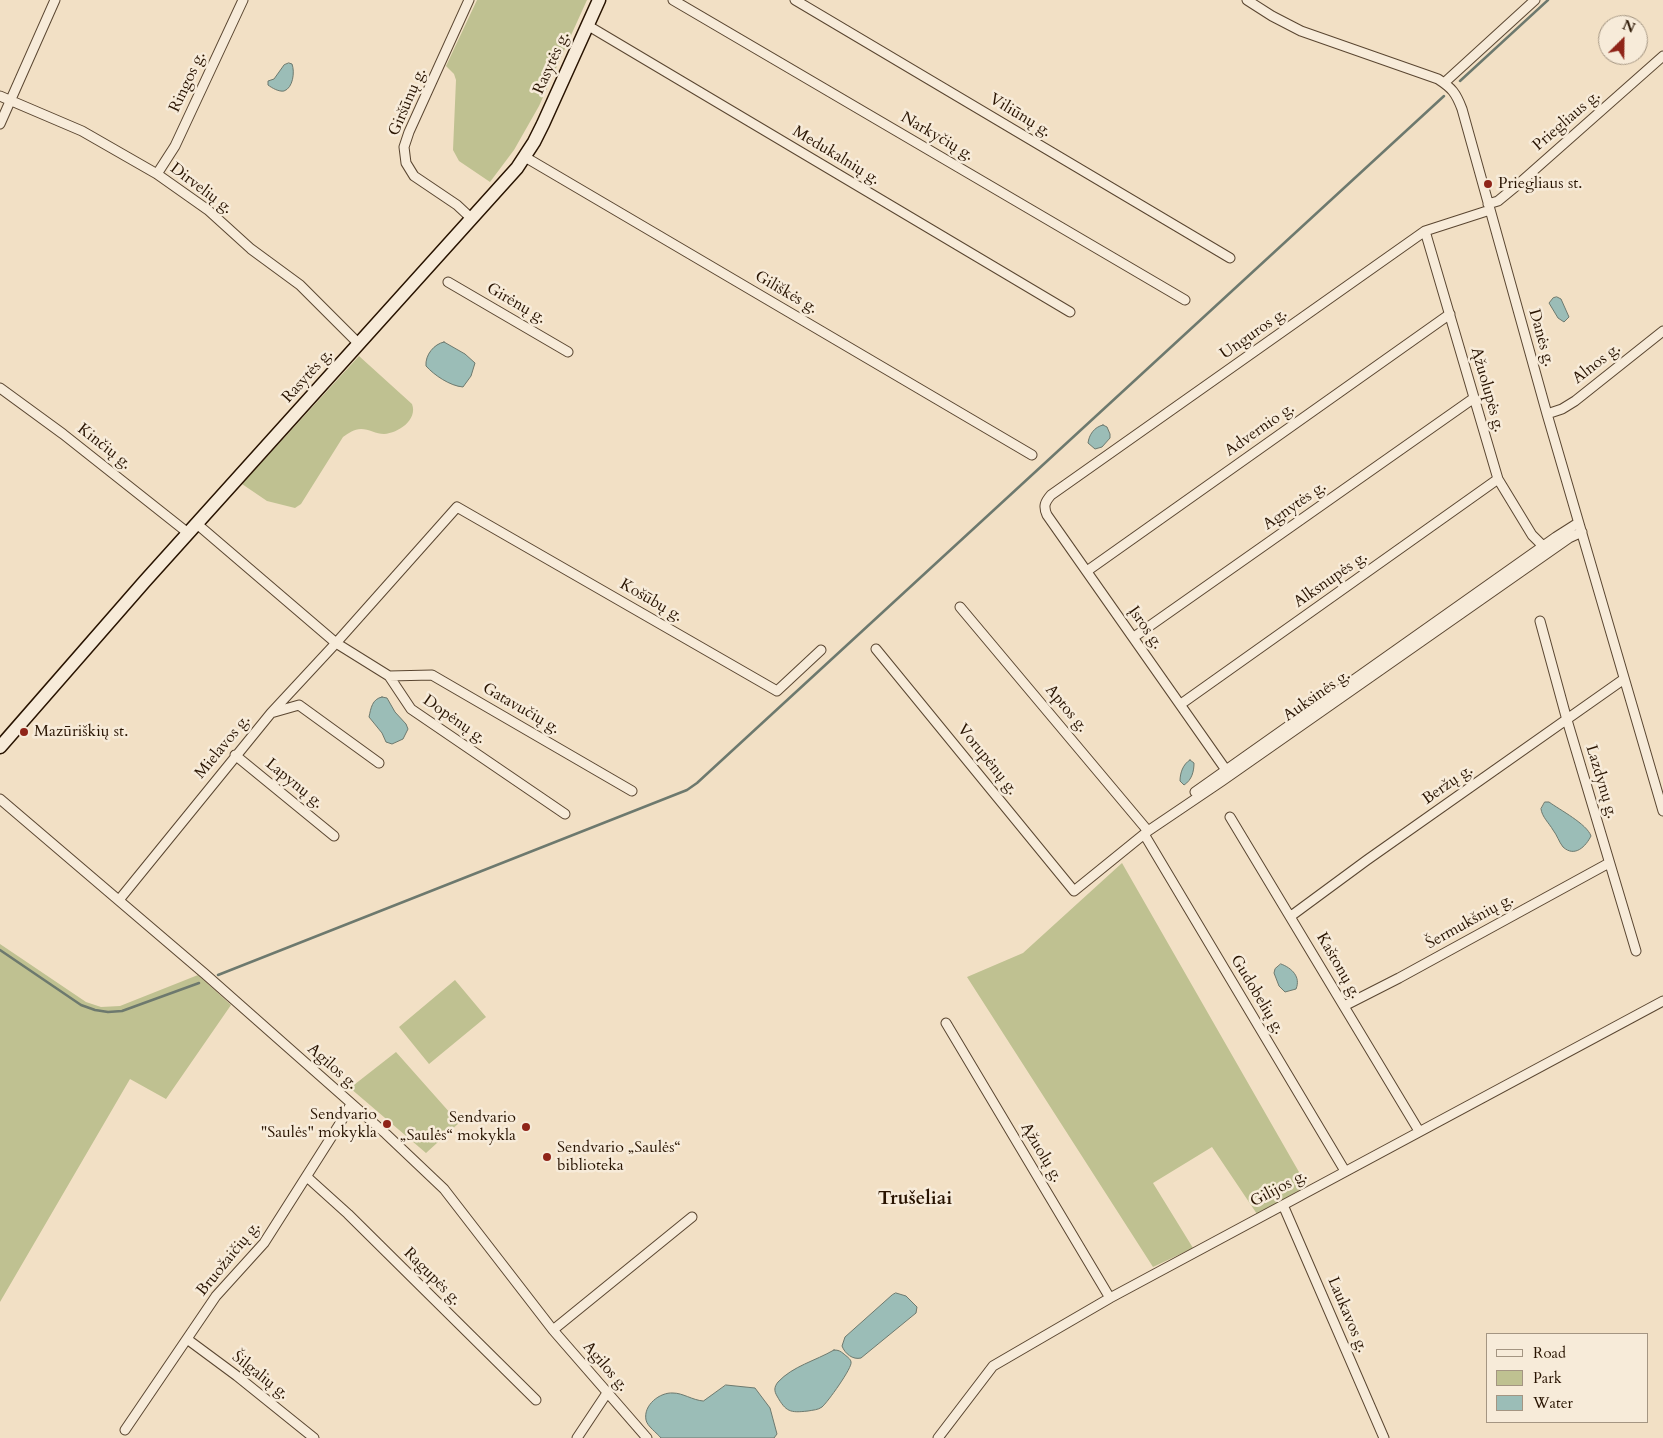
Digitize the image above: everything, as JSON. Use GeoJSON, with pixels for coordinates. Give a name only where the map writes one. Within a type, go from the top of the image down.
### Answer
{"type":"FeatureCollection","features":[{"type":"Feature","properties":{"kind":"main road","name":"Rasytės g."},"geometry":{"type":"LineString","coordinates":[[0,747],[192,528],[517,168],[543,124],[599,0]]}},
{"type":"Feature","properties":{"kind":"street"},"geometry":{"type":"LineString","coordinates":[[0,124],[55,0]]}},
{"type":"Feature","properties":{"kind":"street","name":"Ringos g."},"geometry":{"type":"LineString","coordinates":[[156,174],[174,146],[243,0]]}},
{"type":"Feature","properties":{"kind":"street","name":"Giršūnų g."},"geometry":{"type":"LineString","coordinates":[[469,0],[404,147],[406,163],[414,176],[457,205],[472,219]]}},
{"type":"Feature","properties":{"kind":"street","name":"Narkyčių g."},"geometry":{"type":"LineString","coordinates":[[673,0],[1185,300]]}},
{"type":"Feature","properties":{"kind":"street","name":"Viliūnų g."},"geometry":{"type":"LineString","coordinates":[[795,0],[1230,258]]}},
{"type":"Feature","properties":{"kind":"street","name":"Danės g."},"geometry":{"type":"LineString","coordinates":[[1247,0],[1301,31],[1420,72],[1444,83],[1457,96],[1578,523],[1663,808]]}},
{"type":"Feature","properties":{"kind":"street"},"geometry":{"type":"LineString","coordinates":[[1444,83],[1535,0]]}},
{"type":"Feature","properties":{"kind":"street","name":"Medukalnių g."},"geometry":{"type":"LineString","coordinates":[[587,25],[1070,312]]}},
{"type":"Feature","properties":{"kind":"street","name":"Priegliaus g."},"geometry":{"type":"LineString","coordinates":[[1489,207],[1515,187],[1663,56]]}},
{"type":"Feature","properties":{"kind":"street","name":"Dirvelių g."},"geometry":{"type":"LineString","coordinates":[[0,96],[82,131],[156,174],[208,210],[251,249],[300,286],[359,344]]}},
{"type":"Feature","properties":{"kind":"street","name":"Giliškės g."},"geometry":{"type":"LineString","coordinates":[[525,157],[1032,455]]}},
{"type":"Feature","properties":{"kind":"street","name":"Unguros g."},"geometry":{"type":"LineString","coordinates":[[1045,502],[1051,495],[1425,231],[1489,207]]}},
{"type":"Feature","properties":{"kind":"street","name":"Ąžuolupės g."},"geometry":{"type":"LineString","coordinates":[[1425,231],[1498,479],[1532,535],[1543,546]]}},
{"type":"Feature","properties":{"kind":"street","name":"Girėnų g."},"geometry":{"type":"LineString","coordinates":[[448,282],[568,352]]}},
{"type":"Feature","properties":{"kind":"street","name":"Advernio g."},"geometry":{"type":"LineString","coordinates":[[1087,570],[1450,314]]}},
{"type":"Feature","properties":{"kind":"street","name":"Alnos g."},"geometry":{"type":"LineString","coordinates":[[1547,414],[1562,409],[1575,400],[1663,331]]}},
{"type":"Feature","properties":{"kind":"street","name":"Kinčių g."},"geometry":{"type":"LineString","coordinates":[[0,388],[192,528],[336,643]]}},
{"type":"Feature","properties":{"kind":"street","name":"Agnytės g."},"geometry":{"type":"LineString","coordinates":[[1134,638],[1474,398]]}},
{"type":"Feature","properties":{"kind":"street","name":"Alksnupės g."},"geometry":{"type":"LineString","coordinates":[[1181,704],[1498,479]]}},
{"type":"Feature","properties":{"kind":"street","name":"Įsros g."},"geometry":{"type":"LineString","coordinates":[[1045,502],[1044,508],[1047,515],[1226,770]]}},
{"type":"Feature","properties":{"kind":"street","name":"Košūbų g."},"geometry":{"type":"LineString","coordinates":[[336,643],[457,507],[777,691],[821,650]]}},
{"type":"Feature","properties":{"kind":"street"},"geometry":{"type":"LineString","coordinates":[[1195,792],[1578,523]]}},
{"type":"Feature","properties":{"kind":"street","name":"Auksinės g."},"geometry":{"type":"LineString","coordinates":[[1074,891],[1146,833],[1569,538],[1582,532]]}},
{"type":"Feature","properties":{"kind":"street","name":"Aptos g."},"geometry":{"type":"LineString","coordinates":[[960,607],[1146,833]]}},
{"type":"Feature","properties":{"kind":"street","name":"Lazdynų g."},"geometry":{"type":"LineString","coordinates":[[1540,621],[1567,720],[1636,952]]}},
{"type":"Feature","properties":{"kind":"street"},"geometry":{"type":"LineString","coordinates":[[271,713],[336,643]]}},
{"type":"Feature","properties":{"kind":"street","name":"Dopėnų g."},"geometry":{"type":"LineString","coordinates":[[336,643],[389,676],[411,709],[564,814]]}},
{"type":"Feature","properties":{"kind":"street","name":"Vorupėnų g."},"geometry":{"type":"LineString","coordinates":[[876,649],[1074,891]]}},
{"type":"Feature","properties":{"kind":"street","name":"Gatavučių g."},"geometry":{"type":"LineString","coordinates":[[389,676],[432,675],[632,791]]}},
{"type":"Feature","properties":{"kind":"street","name":"Beržų g."},"geometry":{"type":"LineString","coordinates":[[1291,916],[1367,860],[1624,679]]}},
{"type":"Feature","properties":{"kind":"street","name":"Mielavos g."},"geometry":{"type":"LineString","coordinates":[[118,900],[271,713],[299,705],[379,763]]}},
{"type":"Feature","properties":{"kind":"street","name":"Lapynų g."},"geometry":{"type":"LineString","coordinates":[[235,755],[334,836]]}},
{"type":"Feature","properties":{"kind":"street","name":"Agilos g."},"geometry":{"type":"LineString","coordinates":[[0,799],[205,974],[444,1189],[553,1330],[647,1438]]}},
{"type":"Feature","properties":{"kind":"street","name":"Kaštonų g."},"geometry":{"type":"LineString","coordinates":[[1230,817],[1419,1131]]}},
{"type":"Feature","properties":{"kind":"street","name":"Gudobelių g."},"geometry":{"type":"LineString","coordinates":[[1146,833],[1345,1171]]}},
{"type":"Feature","properties":{"kind":"street","name":"Šermukšnių g."},"geometry":{"type":"LineString","coordinates":[[1344,1006],[1609,863]]}},
{"type":"Feature","properties":{"kind":"street","name":"Gilijos g."},"geometry":{"type":"LineString","coordinates":[[938,1438],[993,1366],[1110,1298],[1663,1001]]}},
{"type":"Feature","properties":{"kind":"street","name":"Ąžuolų g."},"geometry":{"type":"LineString","coordinates":[[946,1023],[1110,1298]]}},
{"type":"Feature","properties":{"kind":"street","name":"Bruožaičių g."},"geometry":{"type":"LineString","coordinates":[[126,1430],[226,1283],[264,1243],[351,1104]]}},
{"type":"Feature","properties":{"kind":"street","name":"Ragupės g."},"geometry":{"type":"LineString","coordinates":[[306,1177],[348,1214],[536,1400]]}},
{"type":"Feature","properties":{"kind":"street","name":"Laukavos g."},"geometry":{"type":"LineString","coordinates":[[1283,1205],[1384,1438]]}},
{"type":"Feature","properties":{"kind":"street"},"geometry":{"type":"LineString","coordinates":[[553,1330],[692,1217]]}},
{"type":"Feature","properties":{"kind":"street","name":"Šilgalių g."},"geometry":{"type":"LineString","coordinates":[[187,1340],[237,1376],[314,1438]]}},
{"type":"Feature","properties":{"kind":"street"},"geometry":{"type":"LineString","coordinates":[[577,1438],[607,1393]]}},
{"type":"Feature","properties":{"kind":"green space"},"geometry":{"type":"Polygon","coordinates":[[[477,0],[587,0],[539,106],[514,150],[490,182],[459,161],[453,150],[456,80],[454,74],[446,66],[477,0]]]}},
{"type":"Feature","properties":{"kind":"green space"},"geometry":{"type":"Polygon","coordinates":[[[359,356],[412,404],[412,415],[406,425],[384,434],[358,429],[343,437],[301,504],[295,508],[267,501],[242,484],[359,356]]]}},
{"type":"Feature","properties":{"kind":"green space"},"geometry":{"type":"Polygon","coordinates":[[[1122,863],[1307,1186],[1257,1214],[1212,1147],[1153,1183],[1193,1248],[1153,1267],[967,977],[1023,953],[1122,863]]]}},
{"type":"Feature","properties":{"kind":"green space"},"geometry":{"type":"Polygon","coordinates":[[[0,944],[86,1002],[101,1007],[120,1006],[198,975],[231,1005],[166,1099],[130,1079],[0,1302],[0,944]]]}},
{"type":"Feature","properties":{"kind":"green space"},"geometry":{"type":"Polygon","coordinates":[[[455,980],[486,1017],[429,1064],[399,1027],[455,980]]]}},
{"type":"Feature","properties":{"kind":"green space"},"geometry":{"type":"Polygon","coordinates":[[[396,1052],[459,1123],[426,1153],[350,1088],[396,1052]]]}},
{"type":"Feature","properties":{"kind":"water"},"geometry":{"type":"Polygon","coordinates":[[[289,63],[293,67],[293,75],[289,87],[284,91],[280,91],[268,85],[268,81],[274,79],[284,65],[289,63]]]}},
{"type":"Feature","properties":{"kind":"water"},"geometry":{"type":"Polygon","coordinates":[[[1553,298],[1561,299],[1569,317],[1564,322],[1558,318],[1549,303],[1553,298]]]}},
{"type":"Feature","properties":{"kind":"water"},"geometry":{"type":"Polygon","coordinates":[[[444,342],[465,354],[475,363],[471,376],[463,387],[443,380],[426,366],[427,358],[431,351],[437,345],[444,342]]]}},
{"type":"Feature","properties":{"kind":"water"},"geometry":{"type":"Polygon","coordinates":[[[1103,425],[1107,427],[1110,438],[1102,447],[1095,449],[1088,443],[1090,437],[1095,429],[1103,425]]]}},
{"type":"Feature","properties":{"kind":"water"},"geometry":{"type":"Polygon","coordinates":[[[382,697],[387,698],[408,729],[403,739],[392,744],[386,742],[382,733],[369,717],[374,702],[382,697]]]}},
{"type":"Feature","properties":{"kind":"water"},"geometry":{"type":"Polygon","coordinates":[[[1190,760],[1194,763],[1193,772],[1189,781],[1184,785],[1180,781],[1181,775],[1184,766],[1190,760]]]}},
{"type":"Feature","properties":{"kind":"water"},"geometry":{"type":"Polygon","coordinates":[[[1545,802],[1549,802],[1573,818],[1588,831],[1591,836],[1583,847],[1572,851],[1563,847],[1543,815],[1541,809],[1545,802]]]}},
{"type":"Feature","properties":{"kind":"water"},"geometry":{"type":"Polygon","coordinates":[[[1281,964],[1289,968],[1296,977],[1296,989],[1285,992],[1279,986],[1274,973],[1275,969],[1281,964]]]}},
{"type":"Feature","properties":{"kind":"water"},"geometry":{"type":"Polygon","coordinates":[[[896,1293],[906,1296],[917,1307],[916,1313],[861,1358],[850,1356],[842,1346],[845,1337],[896,1293]]]}},
{"type":"Feature","properties":{"kind":"water"},"geometry":{"type":"Polygon","coordinates":[[[834,1350],[840,1351],[848,1358],[851,1361],[851,1365],[825,1404],[819,1409],[808,1411],[797,1412],[786,1408],[775,1392],[778,1382],[797,1368],[834,1350]]]}},
{"type":"Feature","properties":{"kind":"water"},"geometry":{"type":"Polygon","coordinates":[[[726,1385],[755,1388],[770,1408],[777,1434],[774,1438],[661,1438],[646,1420],[647,1409],[658,1397],[668,1393],[677,1393],[703,1401],[726,1385]]]}},
{"type":"Feature","properties":{"kind":"waterway"},"geometry":{"type":"LineString","coordinates":[[1460,81],[1548,0]]}},
{"type":"Feature","properties":{"kind":"waterway"},"geometry":{"type":"LineString","coordinates":[[218,975],[687,790],[697,783],[1444,96]]}},
{"type":"Feature","properties":{"kind":"waterway"},"geometry":{"type":"LineString","coordinates":[[0,950],[81,1005],[95,1010],[108,1012],[122,1011],[199,983]]}},
{"type":"Feature","properties":{"kind":"place","name":"Priegliaus st."},"geometry":{"type":"Point","coordinates":[1488,184]}},
{"type":"Feature","properties":{"kind":"place","name":"Mazūriškių st."},"geometry":{"type":"Point","coordinates":[24,732]}},
{"type":"Feature","properties":{"kind":"place","name":"Sendvario \"Saulės\" mokykla"},"geometry":{"type":"Point","coordinates":[387,1124]}},
{"type":"Feature","properties":{"kind":"place","name":"Sendvario „Saulės“ mokykla"},"geometry":{"type":"Point","coordinates":[526,1127]}},
{"type":"Feature","properties":{"kind":"place","name":"Sendvario „Saulės“ biblioteka"},"geometry":{"type":"Point","coordinates":[547,1157]}},
{"type":"Feature","properties":{"kind":"district","name":"Trušeliai"},"geometry":{"type":"Point","coordinates":[915,1200]}}]}
